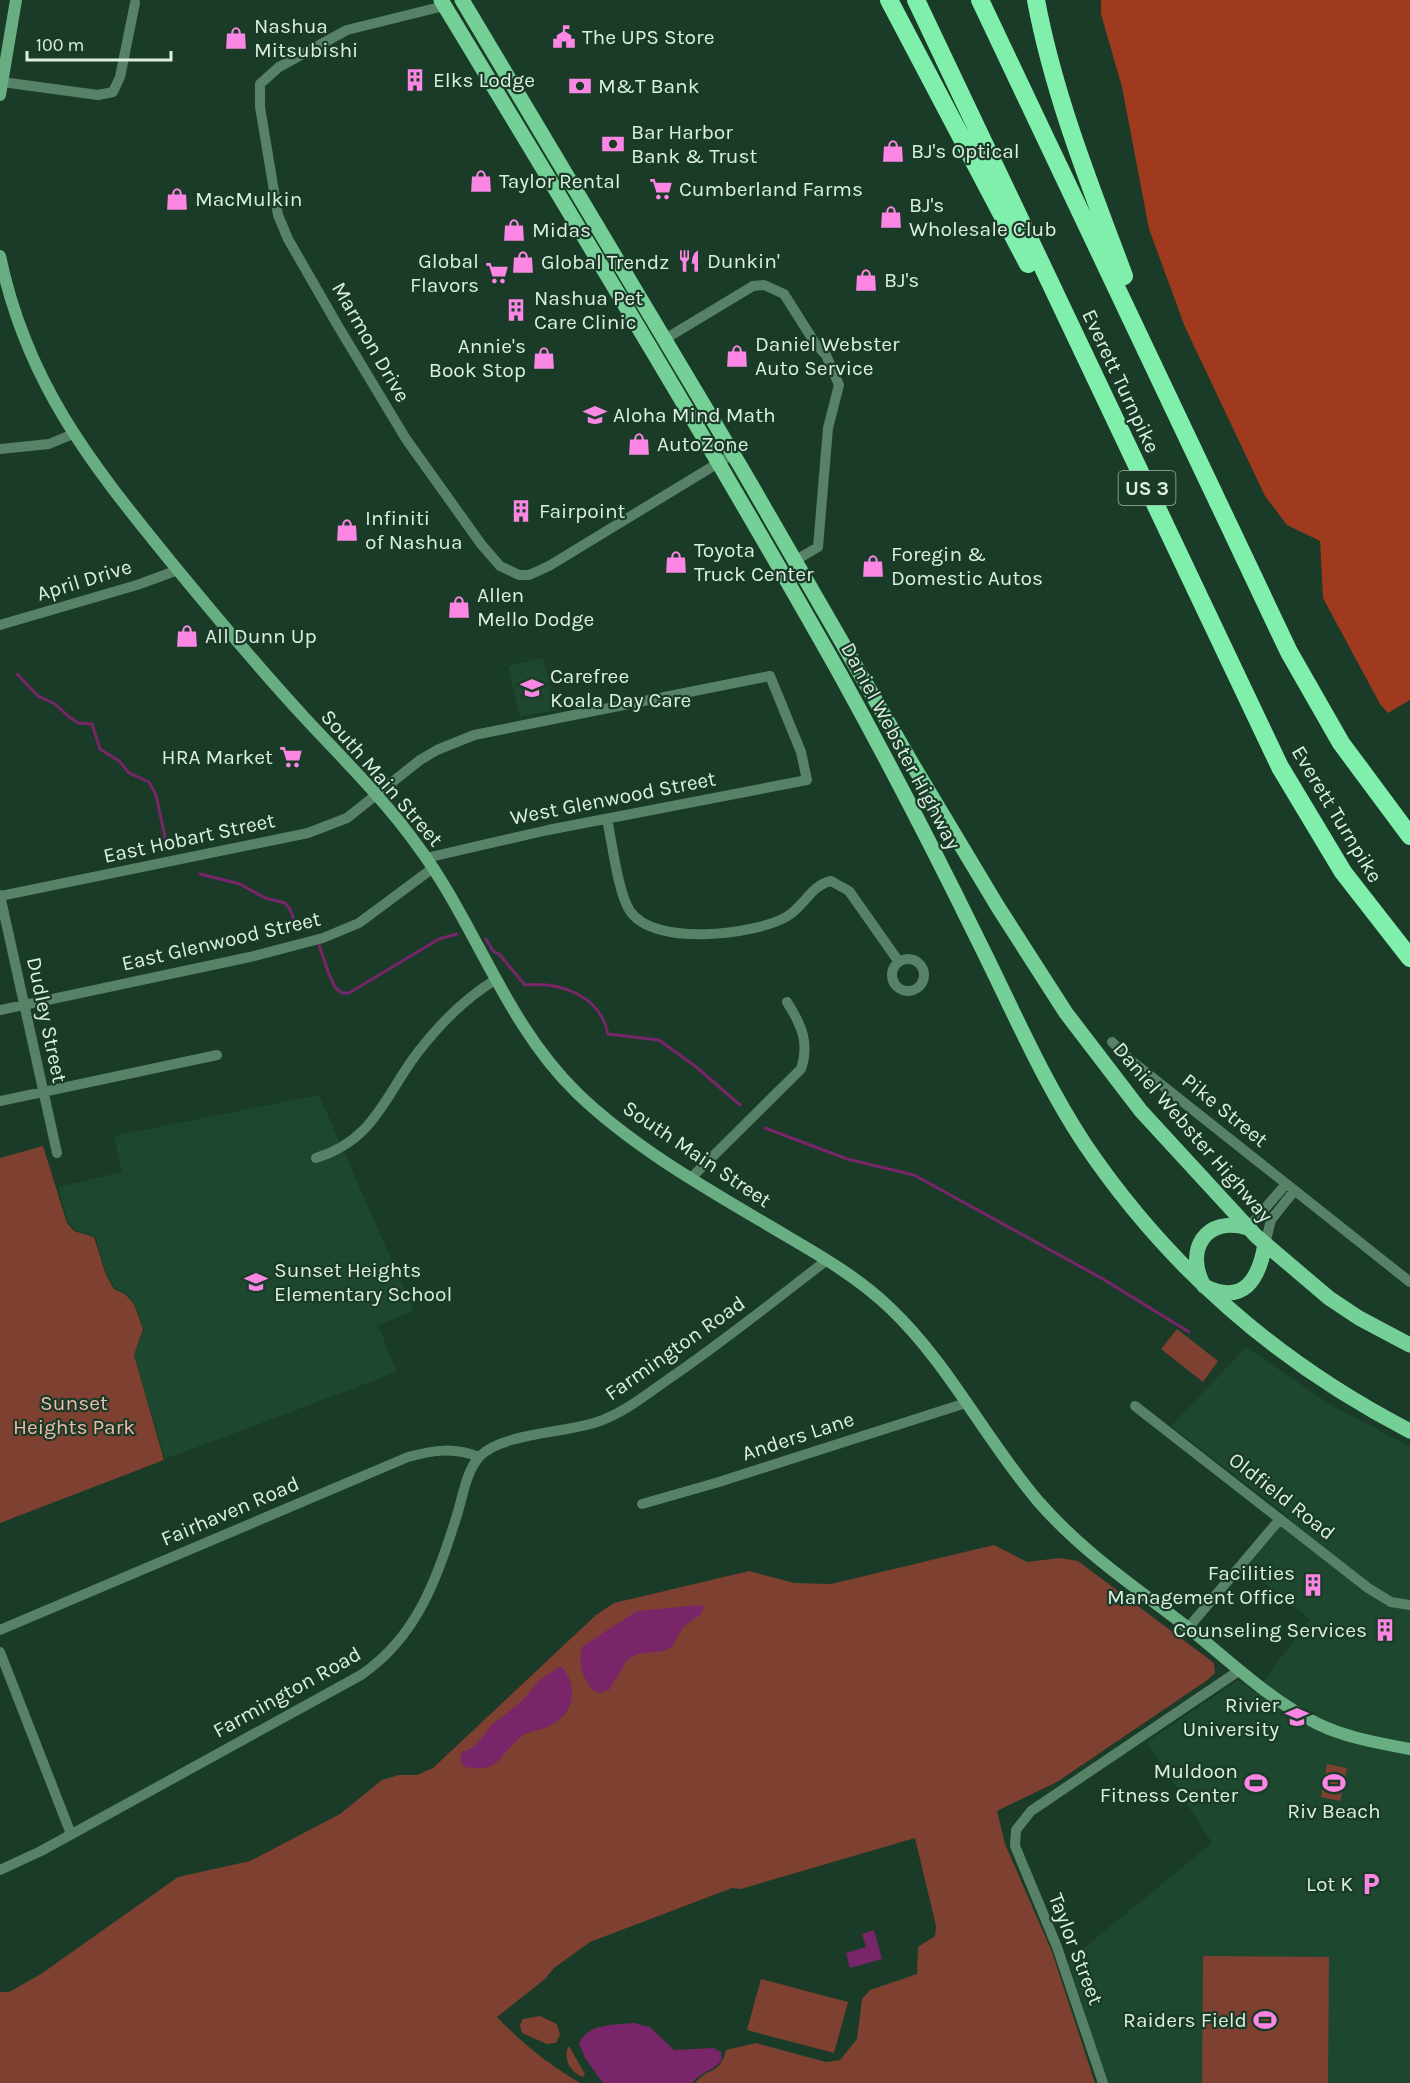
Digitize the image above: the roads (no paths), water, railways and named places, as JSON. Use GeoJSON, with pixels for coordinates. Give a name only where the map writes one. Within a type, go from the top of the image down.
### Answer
{"type":"FeatureCollection","features":[{"type":"Feature","properties":{"kind":"highway"},"geometry":{"type":"LineString","coordinates":[[889,0],[934,90],[1129,450]]}},
{"type":"Feature","properties":{"kind":"highway","name":"Everett Turnpike"},"geometry":{"type":"LineString","coordinates":[[916,0],[1264,735],[1305,813],[1353,887],[1410,958]]}},
{"type":"Feature","properties":{"kind":"highway","name":"Everett Turnpike"},"geometry":{"type":"LineString","coordinates":[[980,0],[1289,652],[1341,743],[1410,836]]}},
{"type":"Feature","properties":{"kind":"highway"},"geometry":{"type":"LineString","coordinates":[[1036,0],[1056,91],[1133,300],[1134,321]]}},
{"type":"Feature","properties":{"kind":"main road","name":"Daniel Webster Highway"},"geometry":{"type":"LineString","coordinates":[[462,0],[796,560],[914,767],[1051,991],[1135,1105],[1248,1228],[1329,1298],[1359,1318],[1410,1345]]}},
{"type":"Feature","properties":{"kind":"main road","name":"Daniel Webster Highway"},"geometry":{"type":"LineString","coordinates":[[442,3],[718,463],[865,721],[1068,1117],[1128,1203],[1204,1286],[1249,1327],[1297,1363],[1349,1397],[1410,1431]]}},
{"type":"Feature","properties":{"kind":"main road"},"geometry":{"type":"LineString","coordinates":[[1248,1228],[1221,1226],[1204,1236],[1197,1249],[1196,1259],[1204,1286],[1227,1292],[1247,1286],[1261,1268],[1265,1244]]}},
{"type":"Feature","properties":{"kind":"street"},"geometry":{"type":"LineString","coordinates":[[16,0],[1,89],[98,95],[113,92],[120,78],[135,3]]}},
{"type":"Feature","properties":{"kind":"street","name":"Marmon Drive"},"geometry":{"type":"LineString","coordinates":[[442,3],[347,30],[271,73],[260,84],[259,93],[274,202],[288,239],[349,346],[426,468],[481,544],[500,566],[519,575],[529,575],[549,566],[718,463]]}},
{"type":"Feature","properties":{"kind":"street","name":"South Main Street"},"geometry":{"type":"LineString","coordinates":[[0,256],[9,295],[25,343],[44,384],[72,434],[111,488],[268,678],[377,796],[430,863],[495,980],[537,1047],[579,1095],[620,1129],[691,1178],[827,1260],[860,1282],[894,1311],[925,1347],[1020,1479],[1074,1539],[1240,1670],[1282,1702],[1321,1726],[1359,1739],[1410,1749]]}},
{"type":"Feature","properties":{"kind":"street"},"geometry":{"type":"LineString","coordinates":[[665,339],[742,290],[764,285],[784,294],[815,343],[826,355],[839,385],[828,428],[819,547],[796,560]]}},
{"type":"Feature","properties":{"kind":"street"},"geometry":{"type":"LineString","coordinates":[[0,449],[49,444],[72,434]]}},
{"type":"Feature","properties":{"kind":"street"},"geometry":{"type":"LineString","coordinates":[[718,463],[733,454]]}},
{"type":"Feature","properties":{"kind":"street","name":"April Drive"},"geometry":{"type":"LineString","coordinates":[[0,625],[137,585],[178,570]]}},
{"type":"Feature","properties":{"kind":"street","name":"East Hobart Street"},"geometry":{"type":"LineString","coordinates":[[0,896],[308,833],[347,818],[437,750],[474,735],[770,676]]}},
{"type":"Feature","properties":{"kind":"street","name":"West Glenwood Street"},"geometry":{"type":"LineString","coordinates":[[430,863],[607,819],[807,780],[801,752],[770,676]]}},
{"type":"Feature","properties":{"kind":"street"},"geometry":{"type":"LineString","coordinates":[[607,819],[624,895],[629,909],[643,923],[689,933],[751,930],[789,915],[820,885],[831,881],[849,891],[899,962]]}},
{"type":"Feature","properties":{"kind":"street","name":"East Glenwood Street"},"geometry":{"type":"LineString","coordinates":[[0,1010],[250,957],[341,932],[366,918],[430,863]]}},
{"type":"Feature","properties":{"kind":"street","name":"Dudley Street"},"geometry":{"type":"LineString","coordinates":[[0,896],[57,1153]]}},
{"type":"Feature","properties":{"kind":"street"},"geometry":{"type":"LineString","coordinates":[[316,1158],[340,1149],[371,1124],[426,1043],[473,995],[495,980]]}},
{"type":"Feature","properties":{"kind":"street"},"geometry":{"type":"LineString","coordinates":[[691,1178],[801,1069],[805,1057],[805,1041],[801,1023],[787,1002]]}},
{"type":"Feature","properties":{"kind":"street","name":"Pike Street"},"geometry":{"type":"LineString","coordinates":[[1112,1042],[1134,1063],[1410,1282]]}},
{"type":"Feature","properties":{"kind":"street"},"geometry":{"type":"LineString","coordinates":[[0,1101],[217,1054]]}},
{"type":"Feature","properties":{"kind":"street"},"geometry":{"type":"LineString","coordinates":[[1248,1228],[1290,1188]]}},
{"type":"Feature","properties":{"kind":"street"},"geometry":{"type":"LineString","coordinates":[[1265,1244],[1274,1216],[1290,1188]]}},
{"type":"Feature","properties":{"kind":"street","name":"Farmington Road"},"geometry":{"type":"LineString","coordinates":[[0,1870],[71,1834],[361,1675],[380,1662],[396,1647],[426,1598],[444,1556],[470,1474],[479,1457],[500,1444],[580,1428],[623,1411],[747,1323],[827,1260]]}},
{"type":"Feature","properties":{"kind":"street","name":"Anders Lane"},"geometry":{"type":"LineString","coordinates":[[642,1504],[719,1482],[966,1403]]}},
{"type":"Feature","properties":{"kind":"street","name":"Oldfield Road"},"geometry":{"type":"LineString","coordinates":[[1135,1406],[1381,1597],[1410,1605]]}},
{"type":"Feature","properties":{"kind":"street","name":"Fairhaven Road"},"geometry":{"type":"LineString","coordinates":[[0,1630],[408,1457],[446,1450],[467,1452],[479,1457]]}},
{"type":"Feature","properties":{"kind":"street"},"geometry":{"type":"LineString","coordinates":[[1188,1629],[1280,1519]]}},
{"type":"Feature","properties":{"kind":"street"},"geometry":{"type":"LineString","coordinates":[[0,1652],[71,1834]]}},
{"type":"Feature","properties":{"kind":"street","name":"Taylor Street"},"geometry":{"type":"LineString","coordinates":[[1103,2083],[1057,1947],[1018,1857],[1014,1841],[1016,1830],[1031,1811],[1240,1670]]}},
{"type":"Feature","properties":{"kind":"waterway"},"geometry":{"type":"LineString","coordinates":[[17,674],[38,696],[55,704],[78,723],[92,724],[100,749],[119,761],[129,773],[149,782],[156,795],[166,842]]}},
{"type":"Feature","properties":{"kind":"waterway"},"geometry":{"type":"LineString","coordinates":[[200,874],[240,884],[265,898],[285,903],[290,909],[297,929]]}},
{"type":"Feature","properties":{"kind":"waterway"},"geometry":{"type":"LineString","coordinates":[[319,945],[335,987],[342,993],[349,993],[439,939],[457,934]]}},
{"type":"Feature","properties":{"kind":"waterway"},"geometry":{"type":"LineString","coordinates":[[486,939],[493,951],[499,954],[525,985],[552,986],[577,994],[597,1009],[608,1034],[659,1040],[695,1066],[740,1105]]}},
{"type":"Feature","properties":{"kind":"waterway"},"geometry":{"type":"LineString","coordinates":[[765,1128],[847,1159],[914,1175],[1103,1279],[1189,1332]]}},
{"type":"Feature","properties":{"kind":"place","name":"The UPS Store"},"geometry":{"type":"Point","coordinates":[564,37]}},
{"type":"Feature","properties":{"kind":"place","name":"Nashua Mitsubishi"},"geometry":{"type":"Point","coordinates":[236,38]}},
{"type":"Feature","properties":{"kind":"place","name":"Elks Lodge"},"geometry":{"type":"Point","coordinates":[415,80]}},
{"type":"Feature","properties":{"kind":"place","name":"M&T Bank"},"geometry":{"type":"Point","coordinates":[580,86]}},
{"type":"Feature","properties":{"kind":"place","name":"Bar Harbor Bank & Trust"},"geometry":{"type":"Point","coordinates":[613,144]}},
{"type":"Feature","properties":{"kind":"place","name":"BJ's Optical"},"geometry":{"type":"Point","coordinates":[893,151]}},
{"type":"Feature","properties":{"kind":"place","name":"Taylor Rental"},"geometry":{"type":"Point","coordinates":[481,181]}},
{"type":"Feature","properties":{"kind":"place","name":"Cumberland Farms"},"geometry":{"type":"Point","coordinates":[661,189]}},
{"type":"Feature","properties":{"kind":"place","name":"MacMulkin"},"geometry":{"type":"Point","coordinates":[177,199]}},
{"type":"Feature","properties":{"kind":"place","name":"BJ's Wholesale Club"},"geometry":{"type":"Point","coordinates":[891,217]}},
{"type":"Feature","properties":{"kind":"place","name":"Midas"},"geometry":{"type":"Point","coordinates":[514,230]}},
{"type":"Feature","properties":{"kind":"place","name":"Dunkin'"},"geometry":{"type":"Point","coordinates":[689,261]}},
{"type":"Feature","properties":{"kind":"place","name":"Global Trendz"},"geometry":{"type":"Point","coordinates":[523,262]}},
{"type":"Feature","properties":{"kind":"place","name":"Global Flavors"},"geometry":{"type":"Point","coordinates":[497,273]}},
{"type":"Feature","properties":{"kind":"place","name":"BJ's"},"geometry":{"type":"Point","coordinates":[866,280]}},
{"type":"Feature","properties":{"kind":"place","name":"Nashua Pet Care Clinic"},"geometry":{"type":"Point","coordinates":[516,310]}},
{"type":"Feature","properties":{"kind":"place","name":"Daniel Webster Auto Service"},"geometry":{"type":"Point","coordinates":[737,356]}},
{"type":"Feature","properties":{"kind":"place","name":"Annie's Book Stop"},"geometry":{"type":"Point","coordinates":[544,358]}},
{"type":"Feature","properties":{"kind":"place","name":"Aloha Mind Math"},"geometry":{"type":"Point","coordinates":[595,415]}},
{"type":"Feature","properties":{"kind":"place","name":"AutoZone"},"geometry":{"type":"Point","coordinates":[639,444]}},
{"type":"Feature","properties":{"kind":"place","name":"Fairpoint"},"geometry":{"type":"Point","coordinates":[521,511]}},
{"type":"Feature","properties":{"kind":"place","name":"Infiniti of Nashua"},"geometry":{"type":"Point","coordinates":[347,530]}},
{"type":"Feature","properties":{"kind":"place","name":"Toyota Truck Center"},"geometry":{"type":"Point","coordinates":[676,562]}},
{"type":"Feature","properties":{"kind":"place","name":"Foregin & Domestic Autos"},"geometry":{"type":"Point","coordinates":[873,566]}},
{"type":"Feature","properties":{"kind":"place","name":"Allen Mello Dodge"},"geometry":{"type":"Point","coordinates":[459,607]}},
{"type":"Feature","properties":{"kind":"place","name":"All Dunn Up"},"geometry":{"type":"Point","coordinates":[187,636]}},
{"type":"Feature","properties":{"kind":"place","name":"Carefree Koala Day Care"},"geometry":{"type":"Point","coordinates":[532,688]}},
{"type":"Feature","properties":{"kind":"place","name":"HRA Market"},"geometry":{"type":"Point","coordinates":[291,757]}},
{"type":"Feature","properties":{"kind":"place","name":"Sunset Heights Elementary School"},"geometry":{"type":"Point","coordinates":[256,1282]}},
{"type":"Feature","properties":{"kind":"place","name":"Facilities Management Office"},"geometry":{"type":"Point","coordinates":[1313,1585]}},
{"type":"Feature","properties":{"kind":"place","name":"Counseling Services"},"geometry":{"type":"Point","coordinates":[1385,1630]}},
{"type":"Feature","properties":{"kind":"place","name":"Rivier University"},"geometry":{"type":"Point","coordinates":[1297,1717]}},
{"type":"Feature","properties":{"kind":"place","name":"Muldoon Fitness Center"},"geometry":{"type":"Point","coordinates":[1256,1783]}},
{"type":"Feature","properties":{"kind":"place","name":"Riv Beach"},"geometry":{"type":"Point","coordinates":[1334,1783]}},
{"type":"Feature","properties":{"kind":"place","name":"Lot K"},"geometry":{"type":"Point","coordinates":[1371,1884]}},
{"type":"Feature","properties":{"kind":"place","name":"Raiders Field"},"geometry":{"type":"Point","coordinates":[1265,2020]}},
{"type":"Feature","properties":{"kind":"park label","name":"Sunset Heights Park"},"geometry":{"type":"Point","coordinates":[74,1415]}}]}
